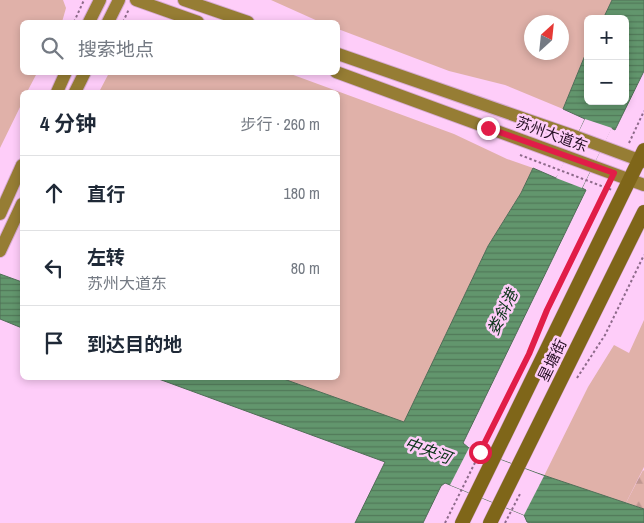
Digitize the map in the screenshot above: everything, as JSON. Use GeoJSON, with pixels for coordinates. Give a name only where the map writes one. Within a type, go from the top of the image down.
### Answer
{"type":"FeatureCollection","features":[{"type":"Feature","properties":{"kind":"main road"},"geometry":{"type":"LineString","coordinates":[[90,20],[100,0]]}},
{"type":"Feature","properties":{"kind":"main road"},"geometry":{"type":"LineString","coordinates":[[184,0],[242,20]]}},
{"type":"Feature","properties":{"kind":"main road"},"geometry":{"type":"LineString","coordinates":[[110,20],[128,2],[191,20]]}},
{"type":"Feature","properties":{"kind":"main road","name":"苏州大道东"},"geometry":{"type":"LineString","coordinates":[[340,55],[623,153],[642,157]]}},
{"type":"Feature","properties":{"kind":"main road","name":"苏州大道东"},"geometry":{"type":"LineString","coordinates":[[340,73],[644,185]]}},
{"type":"Feature","properties":{"kind":"main road"},"geometry":{"type":"LineString","coordinates":[[57,90],[64,75]]}},
{"type":"Feature","properties":{"kind":"main road"},"geometry":{"type":"LineString","coordinates":[[76,90],[84,75]]}},
{"type":"Feature","properties":{"kind":"main road","name":"星塘街"},"geometry":{"type":"LineString","coordinates":[[462,523],[629,179],[642,157]]}},
{"type":"Feature","properties":{"kind":"main road"},"geometry":{"type":"LineString","coordinates":[[0,214],[20,169]]}},
{"type":"Feature","properties":{"kind":"main road"},"geometry":{"type":"LineString","coordinates":[[0,251],[20,208]]}},
{"type":"Feature","properties":{"kind":"main road","name":"星塘街"},"geometry":{"type":"LineString","coordinates":[[490,523],[505,507],[518,466],[644,212]]}},
{"type":"Feature","properties":{"kind":"path"},"geometry":{"type":"LineString","coordinates":[[75,20],[84,0]]}},
{"type":"Feature","properties":{"kind":"path"},"geometry":{"type":"LineString","coordinates":[[124,20],[128,2]]}},
{"type":"Feature","properties":{"kind":"path"},"geometry":{"type":"LineString","coordinates":[[623,153],[644,111]]}},
{"type":"Feature","properties":{"kind":"path"},"geometry":{"type":"LineString","coordinates":[[520,155],[586,179]]}},
{"type":"Feature","properties":{"kind":"path"},"geometry":{"type":"LineString","coordinates":[[445,523],[529,354],[547,310],[614,173]]}},
{"type":"Feature","properties":{"kind":"path"},"geometry":{"type":"LineString","coordinates":[[576,379],[605,335],[644,255]]}},
{"type":"Feature","properties":{"kind":"path"},"geometry":{"type":"LineString","coordinates":[[505,507],[505,523]]}},
{"type":"Feature","properties":{"kind":"green space"},"geometry":{"type":"Polygon","coordinates":[[[0,0],[63,0],[66,8],[63,20],[20,20],[20,75],[36,75],[28,90],[20,90],[20,107],[0,148],[0,0]]]}},
{"type":"Feature","properties":{"kind":"green space"},"geometry":{"type":"Polygon","coordinates":[[[271,0],[612,0],[605,15],[584,15],[584,58],[563,109],[505,85],[449,71],[340,30],[340,20],[316,20],[271,0]]]}},
{"type":"Feature","properties":{"kind":"green space"},"geometry":{"type":"Polygon","coordinates":[[[108,75],[293,75],[334,90],[100,90],[108,75]]]}},
{"type":"Feature","properties":{"kind":"green space"},"geometry":{"type":"Polygon","coordinates":[[[340,92],[454,134],[507,159],[533,168],[521,193],[488,246],[404,423],[286,380],[340,380],[340,92]]]}},
{"type":"Feature","properties":{"kind":"green space"},"geometry":{"type":"Polygon","coordinates":[[[644,320],[644,467],[626,503],[544,476],[588,387],[614,345],[629,353],[644,320]]]}},
{"type":"Feature","properties":{"kind":"green space"},"geometry":{"type":"Polygon","coordinates":[[[644,471],[644,509],[626,503],[644,471]]]}},
{"type":"Feature","properties":{"kind":"water"},"geometry":{"type":"Polygon","coordinates":[[[612,0],[644,0],[644,71],[629,102],[629,15],[605,15],[612,0]]]}},
{"type":"Feature","properties":{"kind":"water"},"geometry":{"type":"Polygon","coordinates":[[[584,58],[584,105],[627,105],[615,130],[611,128],[582,188],[586,190],[463,443],[469,448],[537,473],[644,509],[644,523],[531,523],[527,522],[524,515],[445,483],[441,486],[423,523],[355,523],[385,462],[161,380],[287,380],[404,422],[488,246],[521,193],[533,168],[556,178],[559,174],[585,119],[563,109],[584,58]]]}},
{"type":"Feature","properties":{"kind":"water"},"geometry":{"type":"Polygon","coordinates":[[[0,274],[20,281],[20,327],[0,319],[0,274]]]}},
{"type":"Feature","properties":{"kind":"pier"},"geometry":{"type":"Polygon","coordinates":[[[585,119],[612,128],[582,188],[556,178],[585,119]]]}},
{"type":"Feature","properties":{"kind":"pier"},"geometry":{"type":"Polygon","coordinates":[[[469,448],[544,476],[524,515],[450,485],[469,448]]]}},
{"type":"Feature","properties":{"kind":"route"},"geometry":{"type":"LineString","coordinates":[[480,452],[529,354],[547,310],[614,173],[488,128]]}},
{"type":"Feature","properties":{"kind":"water label","name":"娄斜港"},"geometry":{"type":"Point","coordinates":[502,312]}},
{"type":"Feature","properties":{"kind":"water label","name":"中央河"},"geometry":{"type":"Point","coordinates":[428,450]}}]}
